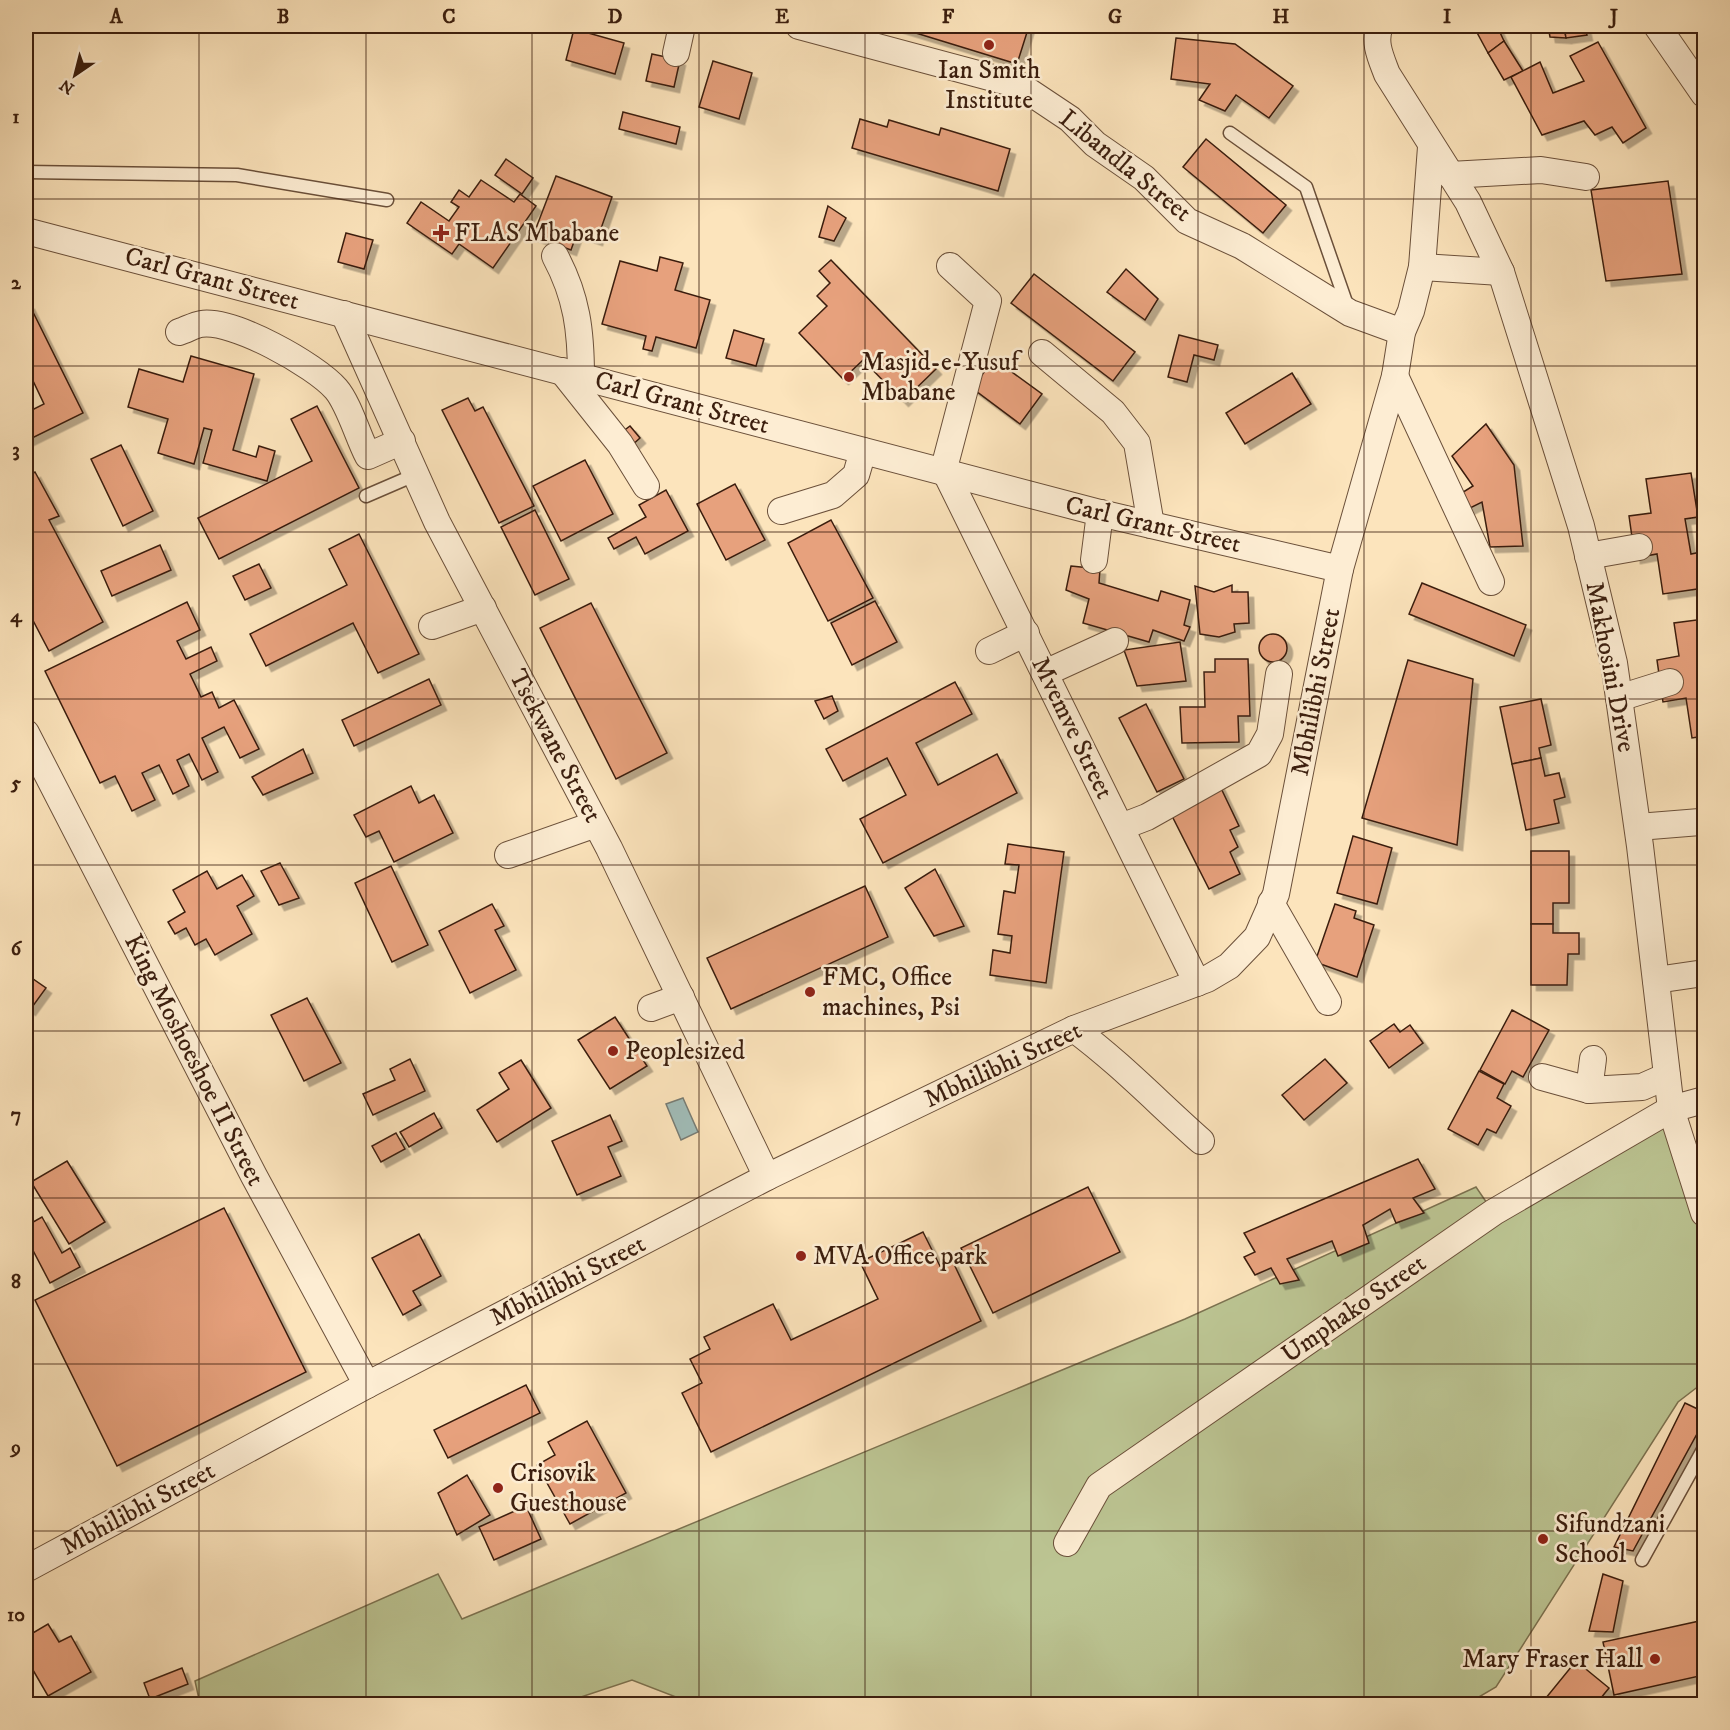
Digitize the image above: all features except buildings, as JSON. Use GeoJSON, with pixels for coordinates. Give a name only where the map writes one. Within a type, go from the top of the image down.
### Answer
{"type":"FeatureCollection","features":[{"type":"Feature","properties":{"kind":"street"},"geometry":{"type":"LineString","coordinates":[[676,53],[682,26]]}},
{"type":"Feature","properties":{"kind":"street","name":"Libandla Street"},"geometry":{"type":"LineString","coordinates":[[799,26],[1019,85],[1070,118],[1095,144],[1144,177],[1187,221],[1242,246],[1350,313],[1402,332]]}},
{"type":"Feature","properties":{"kind":"street"},"geometry":{"type":"LineString","coordinates":[[1657,26],[1704,94]]}},
{"type":"Feature","properties":{"kind":"street","name":"Makhosini Drive"},"geometry":{"type":"LineString","coordinates":[[1375,28],[1378,52],[1387,74],[1431,147],[1468,202],[1501,272],[1538,381],[1588,556],[1619,698],[1638,827],[1671,1109],[1704,1213]]}},
{"type":"Feature","properties":{"kind":"street","name":"Mbhilibhi Street"},"geometry":{"type":"LineString","coordinates":[[26,1569],[367,1385],[767,1177],[1074,1029],[1197,983],[1229,966],[1257,937],[1276,894],[1340,569],[1395,376],[1402,332],[1411,311],[1422,267],[1431,147]]}},
{"type":"Feature","properties":{"kind":"street"},"geometry":{"type":"LineString","coordinates":[[1450,175],[1541,170],[1586,177]]}},
{"type":"Feature","properties":{"kind":"street","name":"Carl Grant Street"},"geometry":{"type":"LineString","coordinates":[[26,231],[1100,513],[1340,569]]}},
{"type":"Feature","properties":{"kind":"street"},"geometry":{"type":"LineString","coordinates":[[555,256],[569,282],[581,332],[572,374],[646,486]]}},
{"type":"Feature","properties":{"kind":"street"},"geometry":{"type":"LineString","coordinates":[[945,472],[988,302],[950,266]]}},
{"type":"Feature","properties":{"kind":"street"},"geometry":{"type":"LineString","coordinates":[[1422,267],[1501,272]]}},
{"type":"Feature","properties":{"kind":"street","name":"Tsekwane Street"},"geometry":{"type":"LineString","coordinates":[[344,314],[438,522],[596,824],[767,1177]]}},
{"type":"Feature","properties":{"kind":"street"},"geometry":{"type":"LineString","coordinates":[[179,332],[202,324],[243,332],[293,356],[316,370],[338,391],[368,456],[402,441]]}},
{"type":"Feature","properties":{"kind":"street"},"geometry":{"type":"LineString","coordinates":[[1042,353],[1113,412],[1137,443],[1151,525]]}},
{"type":"Feature","properties":{"kind":"street"},"geometry":{"type":"LineString","coordinates":[[1395,376],[1491,582]]}},
{"type":"Feature","properties":{"kind":"street"},"geometry":{"type":"LineString","coordinates":[[781,511],[833,495],[856,476],[863,451]]}},
{"type":"Feature","properties":{"kind":"street","name":"Mvemve Street"},"geometry":{"type":"LineString","coordinates":[[945,472],[1197,983]]}},
{"type":"Feature","properties":{"kind":"street"},"geometry":{"type":"LineString","coordinates":[[1094,560],[1100,513]]}},
{"type":"Feature","properties":{"kind":"street"},"geometry":{"type":"LineString","coordinates":[[1588,556],[1639,547]]}},
{"type":"Feature","properties":{"kind":"street"},"geometry":{"type":"LineString","coordinates":[[432,626],[483,608]]}},
{"type":"Feature","properties":{"kind":"street"},"geometry":{"type":"LineString","coordinates":[[989,651],[1026,633]]}},
{"type":"Feature","properties":{"kind":"street"},"geometry":{"type":"LineString","coordinates":[[1046,673],[1115,641]]}},
{"type":"Feature","properties":{"kind":"street"},"geometry":{"type":"LineString","coordinates":[[1121,827],[1147,817],[1259,754],[1270,734],[1279,674]]}},
{"type":"Feature","properties":{"kind":"street"},"geometry":{"type":"LineString","coordinates":[[1619,698],[1670,682]]}},
{"type":"Feature","properties":{"kind":"street","name":"King Moshoeshoe II Street"},"geometry":{"type":"LineString","coordinates":[[26,732],[254,1176],[367,1385]]}},
{"type":"Feature","properties":{"kind":"street"},"geometry":{"type":"LineString","coordinates":[[1638,827],[1700,822]]}},
{"type":"Feature","properties":{"kind":"street"},"geometry":{"type":"LineString","coordinates":[[508,855],[596,824]]}},
{"type":"Feature","properties":{"kind":"street"},"geometry":{"type":"LineString","coordinates":[[1271,903],[1328,1002]]}},
{"type":"Feature","properties":{"kind":"street"},"geometry":{"type":"LineString","coordinates":[[1656,980],[1704,973]]}},
{"type":"Feature","properties":{"kind":"street"},"geometry":{"type":"LineString","coordinates":[[651,1008],[681,997]]}},
{"type":"Feature","properties":{"kind":"street"},"geometry":{"type":"LineString","coordinates":[[1074,1029],[1110,1056],[1148,1094],[1201,1141]]}},
{"type":"Feature","properties":{"kind":"street"},"geometry":{"type":"LineString","coordinates":[[1589,1090],[1593,1059]]}},
{"type":"Feature","properties":{"kind":"street"},"geometry":{"type":"LineString","coordinates":[[1542,1077],[1589,1090],[1642,1087],[1667,1076]]}},
{"type":"Feature","properties":{"kind":"street","name":"Umphako Street"},"geometry":{"type":"LineString","coordinates":[[1067,1544],[1099,1486],[1494,1212],[1671,1109],[1704,1100]]}},
{"type":"Feature","properties":{"kind":"lane"},"geometry":{"type":"LineString","coordinates":[[1230,133],[1306,186],[1350,313]]}},
{"type":"Feature","properties":{"kind":"lane"},"geometry":{"type":"LineString","coordinates":[[26,172],[237,175],[387,200]]}},
{"type":"Feature","properties":{"kind":"lane"},"geometry":{"type":"LineString","coordinates":[[366,496],[417,474]]}},
{"type":"Feature","properties":{"kind":"lane"},"geometry":{"type":"LineString","coordinates":[[1642,1560],[1704,1448]]}},
{"type":"Feature","properties":{"kind":"green space"},"geometry":{"type":"Polygon","coordinates":[[[1671,1109],[1704,1213],[1704,1382],[1678,1402],[1496,1687],[1467,1704],[694,1704],[632,1680],[560,1704],[200,1704],[195,1681],[438,1574],[462,1619],[1185,1319],[1476,1187],[1493,1212],[1671,1109]]]}},
{"type":"Feature","properties":{"kind":"water"},"geometry":{"type":"Polygon","coordinates":[[[683,1098],[698,1132],[681,1140],[666,1104],[683,1098]]]}},
{"type":"Feature","properties":{"kind":"place","name":"Ian Smith Institute"},"geometry":{"type":"Point","coordinates":[989,45]}},
{"type":"Feature","properties":{"kind":"place","name":"FLAS Mbabane"},"geometry":{"type":"Point","coordinates":[441,233]}},
{"type":"Feature","properties":{"kind":"place","name":"Masjid-e-Yusuf Mbabane"},"geometry":{"type":"Point","coordinates":[849,377]}},
{"type":"Feature","properties":{"kind":"place","name":"FMC, Office machines, Psi"},"geometry":{"type":"Point","coordinates":[810,992]}},
{"type":"Feature","properties":{"kind":"place","name":"Peoplesized"},"geometry":{"type":"Point","coordinates":[613,1051]}},
{"type":"Feature","properties":{"kind":"place","name":"MVA Office park"},"geometry":{"type":"Point","coordinates":[801,1256]}},
{"type":"Feature","properties":{"kind":"place","name":"Crisovik Guesthouse"},"geometry":{"type":"Point","coordinates":[498,1488]}},
{"type":"Feature","properties":{"kind":"place","name":"Sifundzani School"},"geometry":{"type":"Point","coordinates":[1543,1539]}},
{"type":"Feature","properties":{"kind":"place","name":"Mary Fraser Hall"},"geometry":{"type":"Point","coordinates":[1655,1659]}}]}
